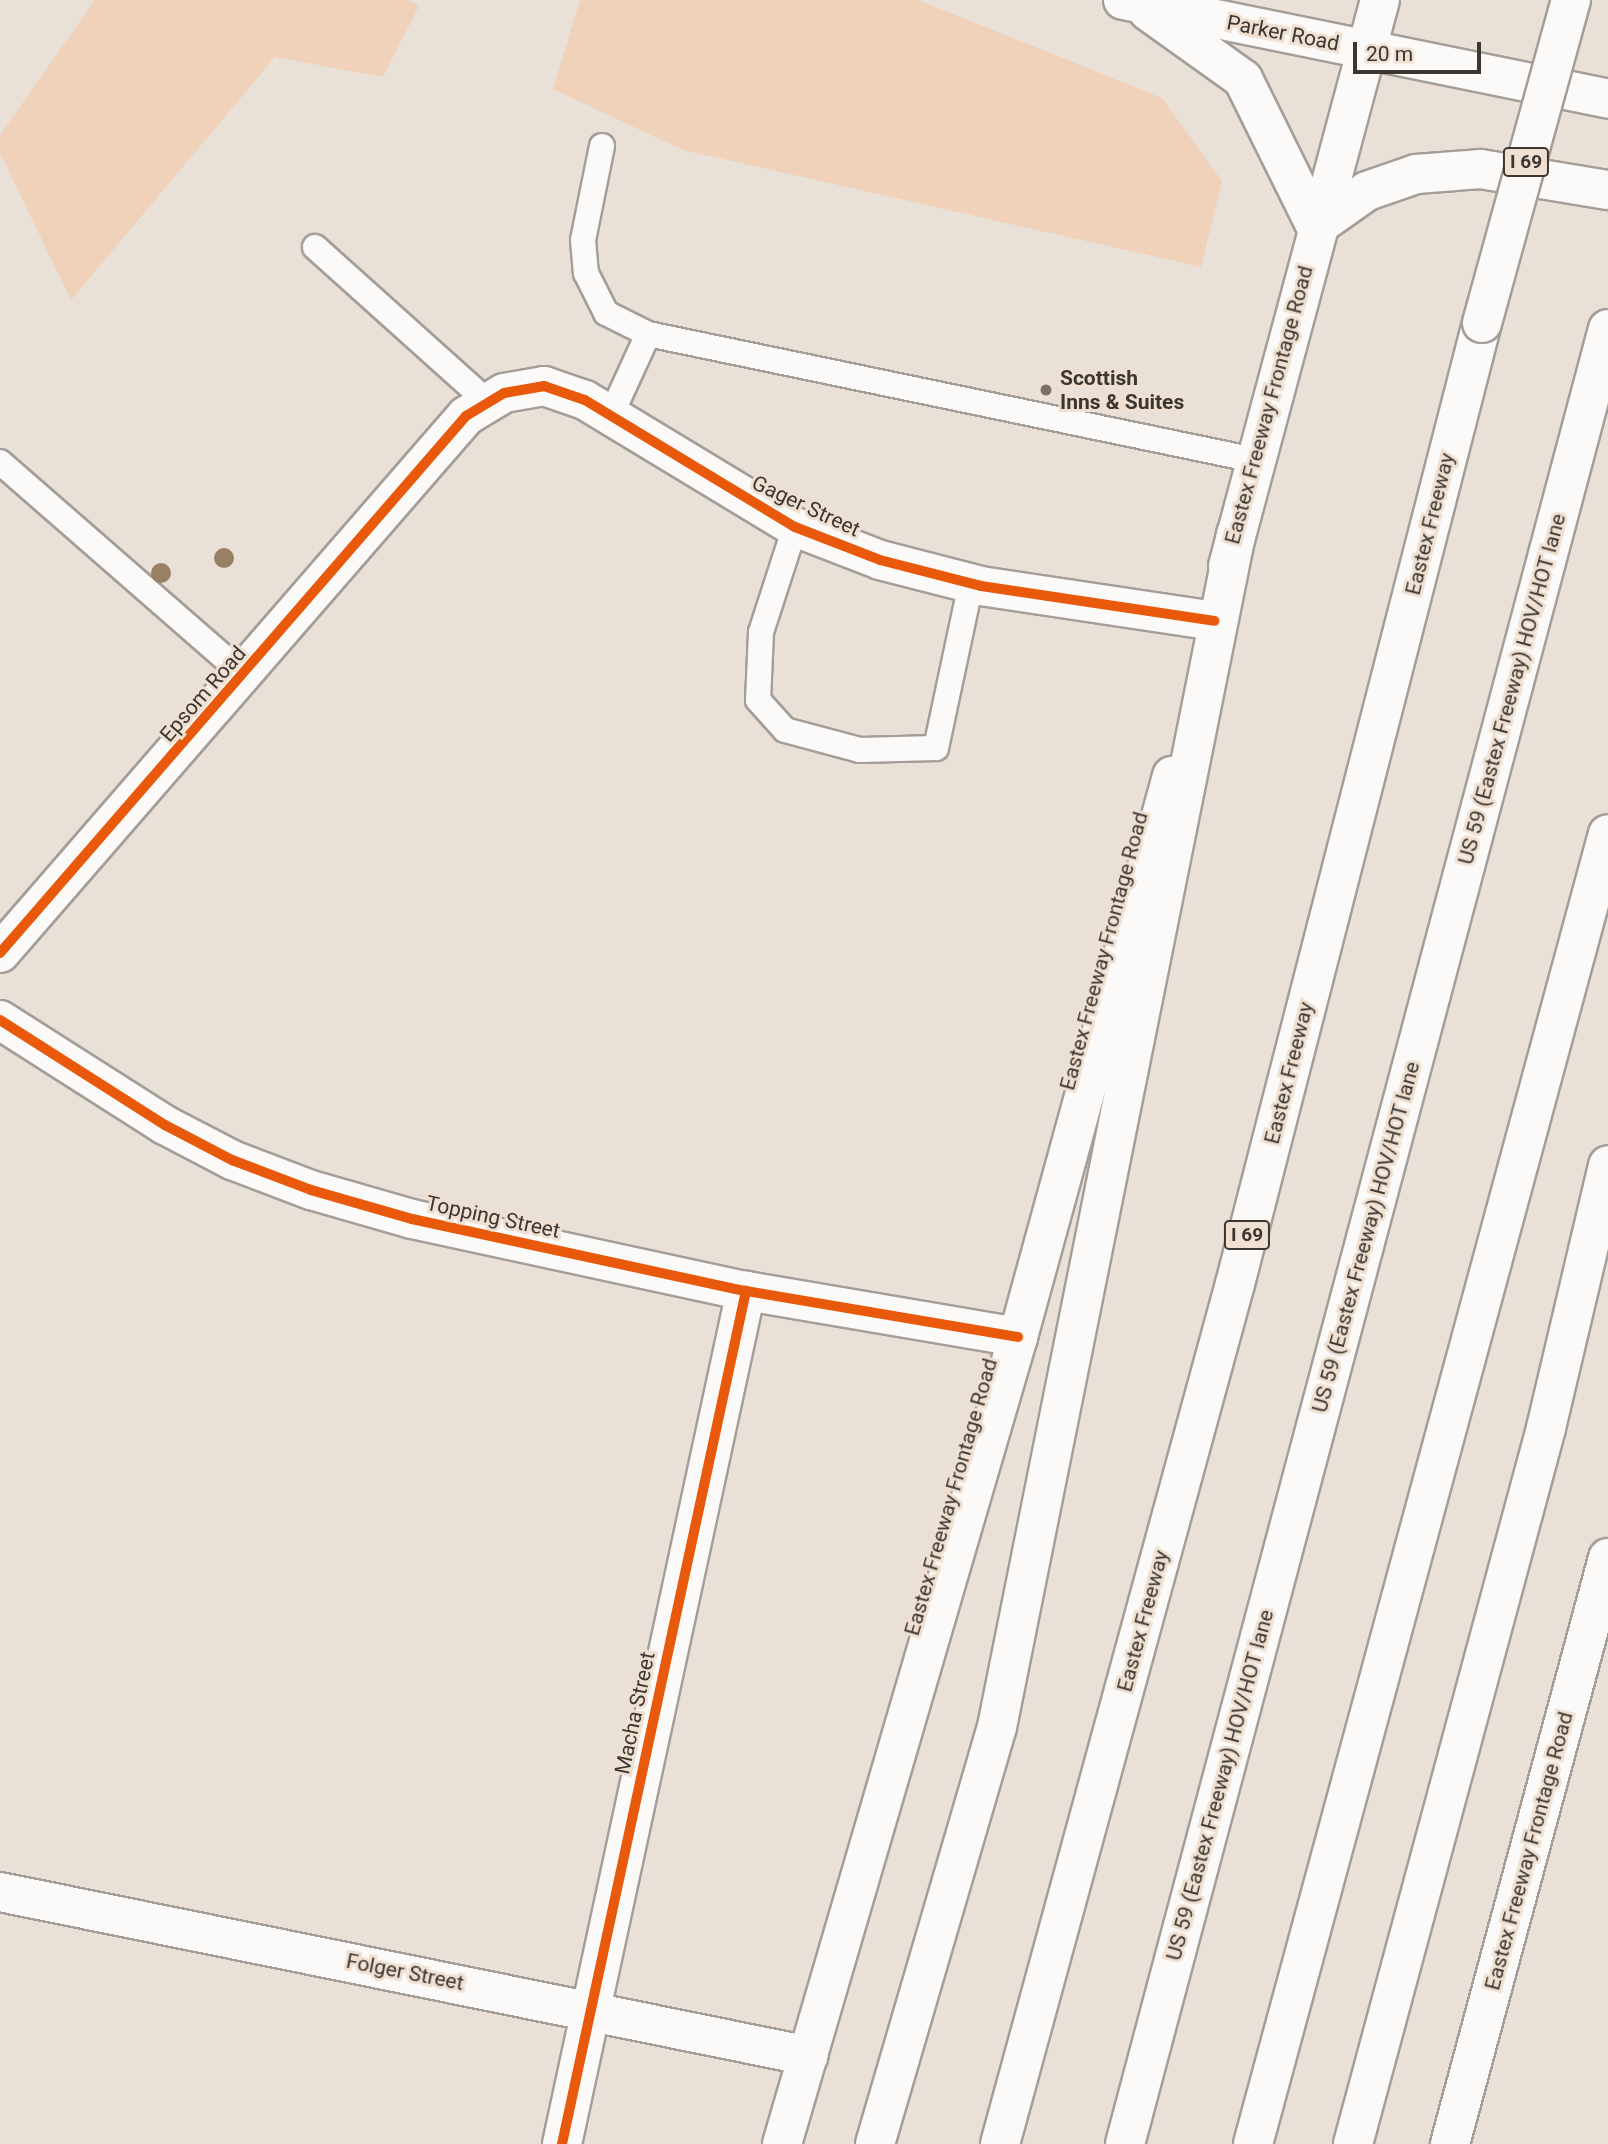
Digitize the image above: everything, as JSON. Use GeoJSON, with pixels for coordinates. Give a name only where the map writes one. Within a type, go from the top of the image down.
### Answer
{"type":"FeatureCollection","features":[{"type":"Feature","properties":{"kind":"main road","name":"Eastex Freeway Frontage Road"},"geometry":{"type":"LineString","coordinates":[[782,2144],[1018,1337],[1214,621],[1316,227],[1380,0]]}},
{"type":"Feature","properties":{"kind":"main road","name":"Eastex Freeway"},"geometry":{"type":"LineString","coordinates":[[1000,2144],[1235,1284],[1482,323],[1571,0]]}},
{"type":"Feature","properties":{"kind":"main road","name":"Parker Road"},"geometry":{"type":"LineString","coordinates":[[1131,2],[1608,99]]}},
{"type":"Feature","properties":{"kind":"main road"},"geometry":{"type":"LineString","coordinates":[[1131,2],[1243,79],[1316,227],[1367,191],[1416,174],[1481,169],[1608,190]]}},
{"type":"Feature","properties":{"kind":"main road","name":"US 59 (Eastex Freeway) HOV/HOT lane"},"geometry":{"type":"LineString","coordinates":[[1125,2144],[1605,339]]}},
{"type":"Feature","properties":{"kind":"main road","name":"Gager Street"},"geometry":{"type":"LineString","coordinates":[[430,458],[466,415],[488,402],[544,386],[611,415],[795,527],[880,560],[971,584],[1214,621]]}},
{"type":"Feature","properties":{"kind":"main road","name":"Epsom Road"},"geometry":{"type":"LineString","coordinates":[[0,953],[245,676],[430,458]]}},
{"type":"Feature","properties":{"kind":"main road"},"geometry":{"type":"LineString","coordinates":[[875,2144],[997,1727],[1236,534]]}},
{"type":"Feature","properties":{"kind":"main road"},"geometry":{"type":"LineString","coordinates":[[1253,2144],[1608,834]]}},
{"type":"Feature","properties":{"kind":"main road","name":"Topping Street"},"geometry":{"type":"LineString","coordinates":[[0,1020],[165,1125],[300,1186],[412,1219],[746,1291],[1018,1337]]}},
{"type":"Feature","properties":{"kind":"main road"},"geometry":{"type":"LineString","coordinates":[[1353,2144],[1546,1428],[1608,1165]]}},
{"type":"Feature","properties":{"kind":"main road","name":"Macha Street"},"geometry":{"type":"LineString","coordinates":[[562,2144],[746,1291]]}},
{"type":"Feature","properties":{"kind":"main road","name":"Eastex Freeway Frontage Road"},"geometry":{"type":"LineString","coordinates":[[1450,2144],[1608,1558]]}},
{"type":"Feature","properties":{"kind":"main road","name":"Folger Street"},"geometry":{"type":"LineString","coordinates":[[0,1892],[590,2009],[808,2056]]}},
{"type":"Feature","properties":{"kind":"lane"},"geometry":{"type":"LineString","coordinates":[[603,146],[583,240],[586,273],[606,313],[648,334],[1255,460]]}},
{"type":"Feature","properties":{"kind":"lane"},"geometry":{"type":"LineString","coordinates":[[315,247],[488,402]]}},
{"type":"Feature","properties":{"kind":"lane"},"geometry":{"type":"LineString","coordinates":[[611,415],[648,334]]}},
{"type":"Feature","properties":{"kind":"lane"},"geometry":{"type":"LineString","coordinates":[[0,462],[245,676]]}},
{"type":"Feature","properties":{"kind":"lane"},"geometry":{"type":"LineString","coordinates":[[795,527],[761,632],[758,700],[785,730],[860,750],[936,748],[971,584]]}},
{"type":"Feature","properties":{"kind":"shaded area"},"geometry":{"type":"Polygon","coordinates":[[[95,0],[408,0],[419,6],[383,77],[275,57],[71,300],[0,153],[0,135],[95,0]]]}},
{"type":"Feature","properties":{"kind":"shaded area"},"geometry":{"type":"Polygon","coordinates":[[[580,0],[918,0],[1162,98],[1222,181],[1201,267],[683,150],[553,89],[580,0]]]}},
{"type":"Feature","properties":{"kind":"cycle path"},"geometry":{"type":"LineString","coordinates":[[0,953],[466,416],[504,393],[544,386],[585,400],[795,527],[880,560],[981,586],[1214,621]]}},
{"type":"Feature","properties":{"kind":"cycle path"},"geometry":{"type":"LineString","coordinates":[[0,1020],[165,1125],[232,1160],[311,1190],[412,1219],[746,1291],[1018,1337]]}},
{"type":"Feature","properties":{"kind":"cycle path"},"geometry":{"type":"LineString","coordinates":[[562,2144],[746,1291]]}},
{"type":"Feature","properties":{"kind":"place","name":"Scottish Inns & Suites"},"geometry":{"type":"Point","coordinates":[1046,390]}}]}
